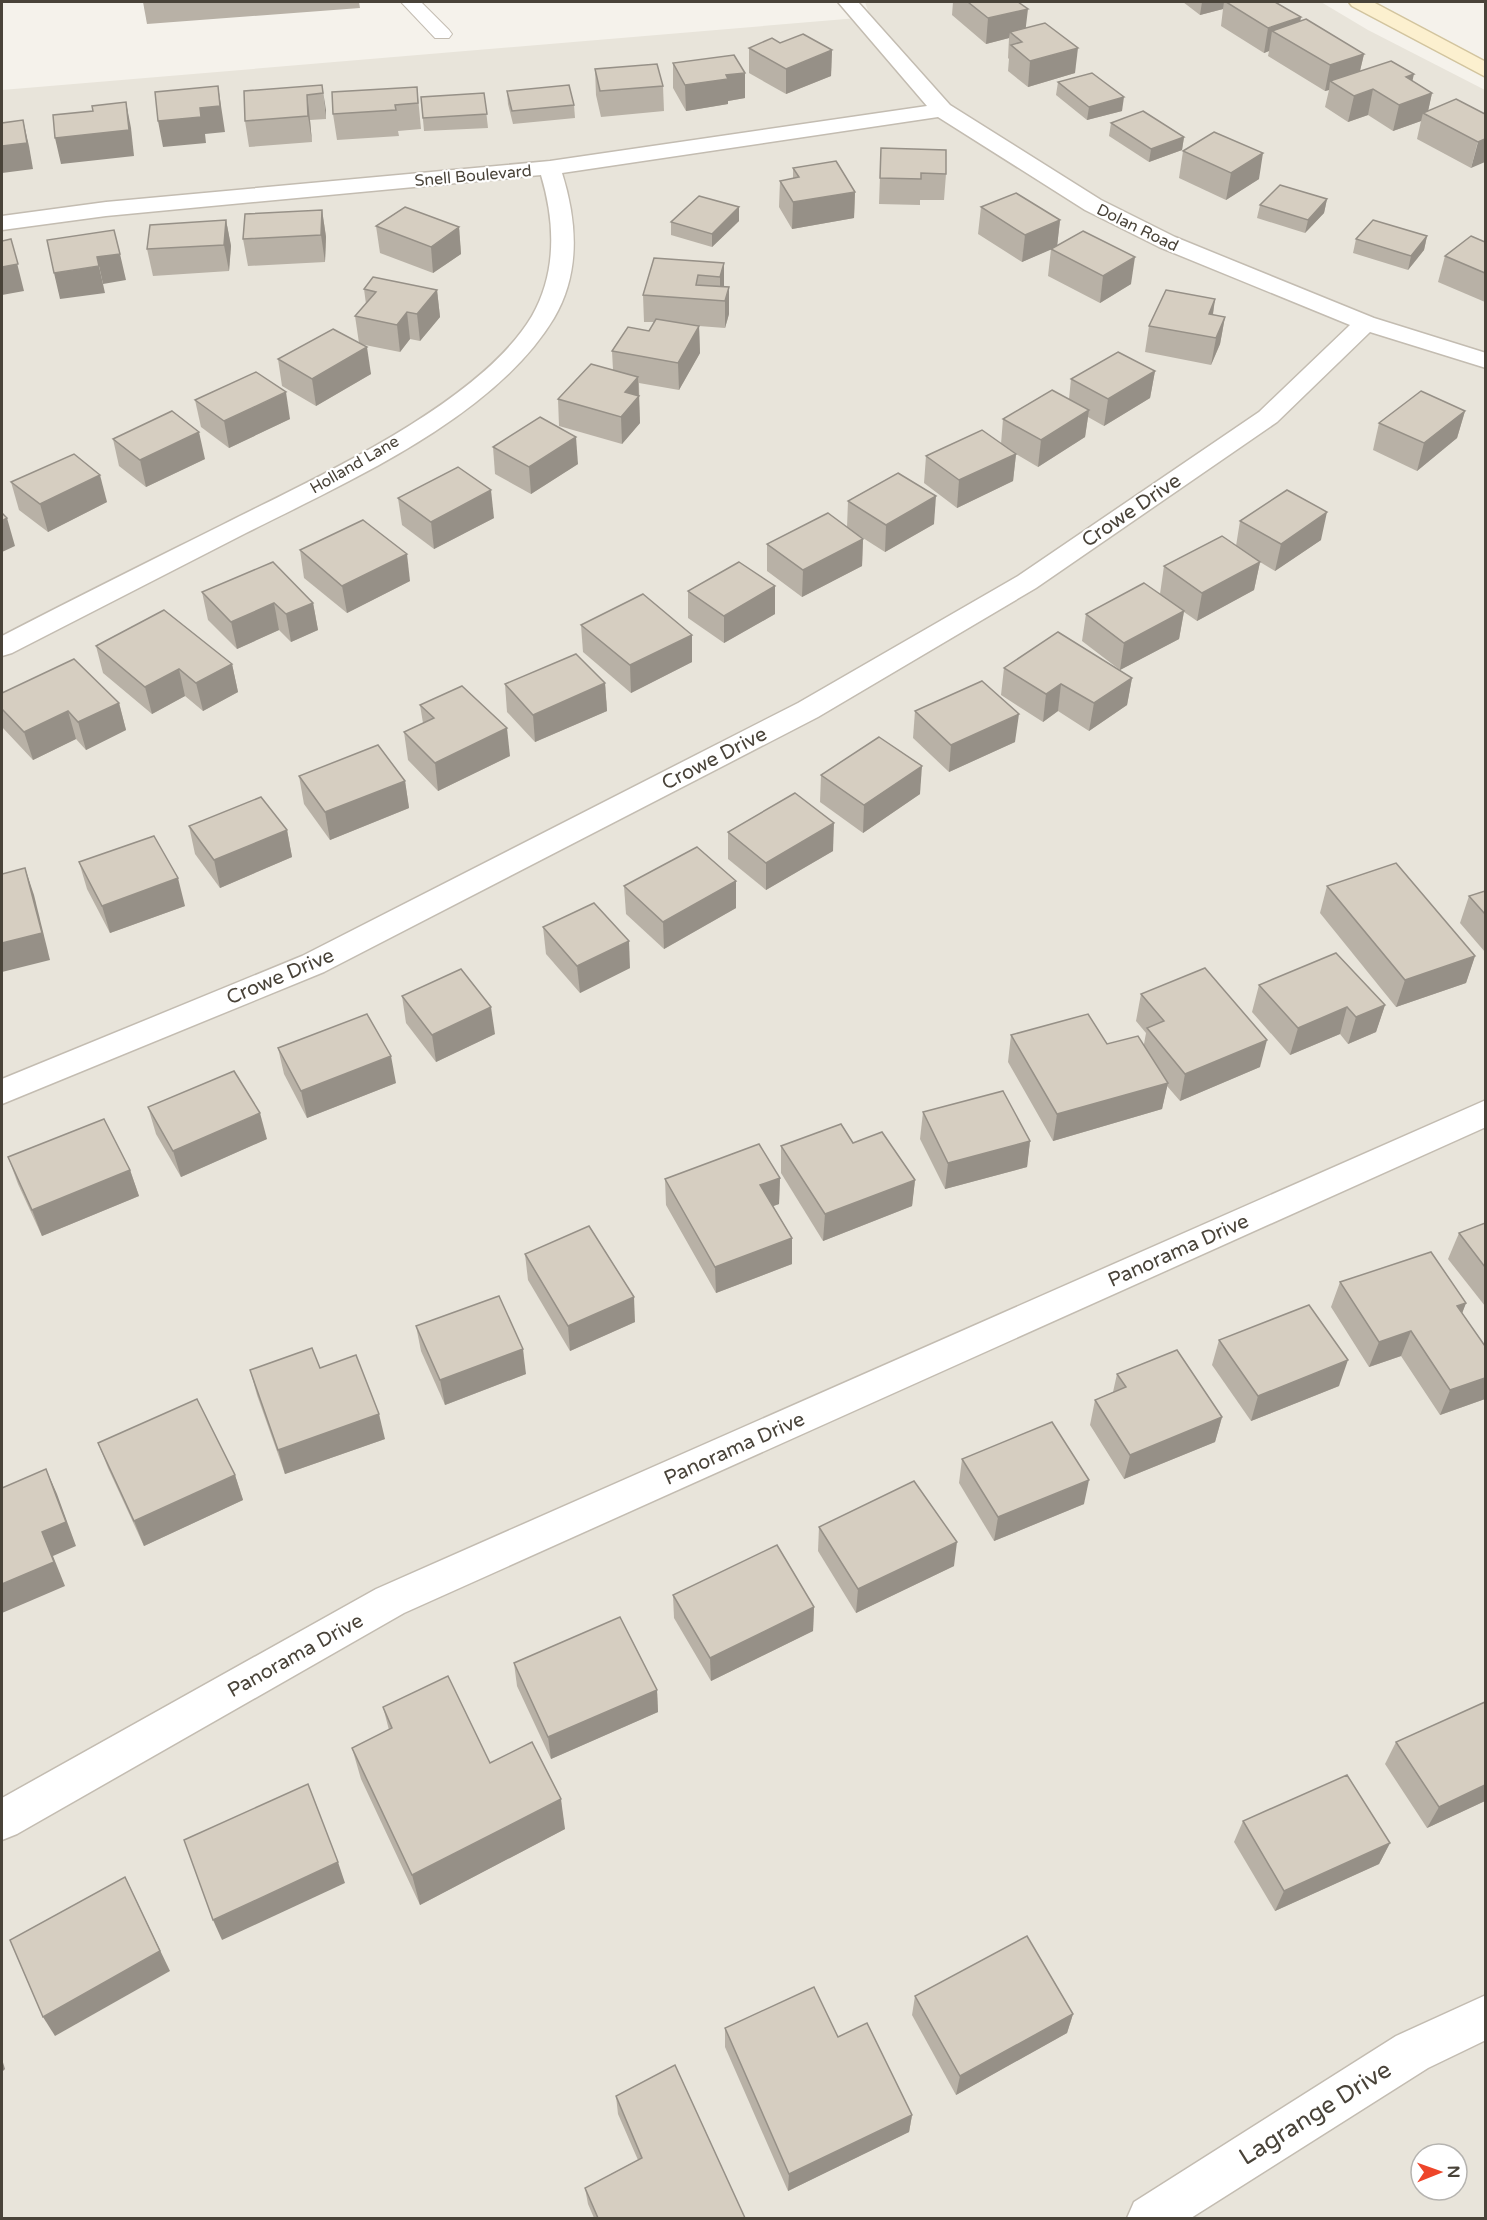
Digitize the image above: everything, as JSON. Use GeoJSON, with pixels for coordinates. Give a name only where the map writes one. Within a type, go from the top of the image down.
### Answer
{"type":"FeatureCollection","features":[{"type":"Feature","properties":{"kind":"main road"},"geometry":{"type":"LineString","coordinates":[[1359,2],[1485,71]]}},
{"type":"Feature","properties":{"kind":"street","name":"Dolan Road"},"geometry":{"type":"LineString","coordinates":[[848,2],[942,110],[1093,205],[1167,242],[1366,323],[1485,361]]}},
{"type":"Feature","properties":{"kind":"street","name":"Snell Boulevard"},"geometry":{"type":"LineString","coordinates":[[2,223],[118,208],[550,168],[942,110]]}},
{"type":"Feature","properties":{"kind":"street","name":"Holland Lane"},"geometry":{"type":"LineString","coordinates":[[2,647],[322,484],[434,419],[490,378],[527,343],[543,316],[559,278],[564,222],[550,168]]}},
{"type":"Feature","properties":{"kind":"street","name":"Crowe Drive"},"geometry":{"type":"LineString","coordinates":[[2,1092],[313,964],[808,710],[1027,582],[1268,417],[1366,323]]}},
{"type":"Feature","properties":{"kind":"street","name":"Panorama Drive"},"geometry":{"type":"LineString","coordinates":[[2,1820],[390,1601],[1485,1113]]}},
{"type":"Feature","properties":{"kind":"street","name":"Lagrange Drive"},"geometry":{"type":"LineString","coordinates":[[1150,2218],[1412,2052],[1485,2017]]}},
{"type":"Feature","properties":{"kind":"lane"},"geometry":{"type":"LineString","coordinates":[[411,2],[442,34]]}},
{"type":"Feature","properties":{"kind":"shaded area"},"geometry":{"type":"Polygon","coordinates":[[[865,2],[1321,2],[1368,30],[1485,90],[1485,2218],[2,2218],[2,90],[870,17],[865,2]]]}},
{"type":"Feature","properties":{"kind":"building"},"geometry":{"type":"Polygon","coordinates":[[[968,2],[1018,2],[1028,9],[988,18],[968,2]]]}},
{"type":"Feature","properties":{"kind":"building"},"geometry":{"type":"Polygon","coordinates":[[[1226,2],[1275,2],[1301,17],[1268,28],[1226,2]]]}},
{"type":"Feature","properties":{"kind":"building"},"geometry":{"type":"Polygon","coordinates":[[[1306,19],[1364,54],[1330,65],[1272,31],[1306,19]]]}},
{"type":"Feature","properties":{"kind":"building"},"geometry":{"type":"Polygon","coordinates":[[[1045,23],[1078,48],[1030,61],[1011,45],[1022,42],[1010,32],[1045,23]]]}},
{"type":"Feature","properties":{"kind":"building"},"geometry":{"type":"Polygon","coordinates":[[[803,34],[832,50],[786,69],[749,48],[772,38],[780,43],[803,34]]]}},
{"type":"Feature","properties":{"kind":"building"},"geometry":{"type":"Polygon","coordinates":[[[734,55],[745,73],[726,75],[728,79],[685,85],[673,63],[734,55]]]}},
{"type":"Feature","properties":{"kind":"building"},"geometry":{"type":"Polygon","coordinates":[[[1391,61],[1414,74],[1406,77],[1432,93],[1399,105],[1373,89],[1354,96],[1330,81],[1391,61]]]}},
{"type":"Feature","properties":{"kind":"building"},"geometry":{"type":"Polygon","coordinates":[[[657,64],[663,86],[600,91],[595,69],[657,64]]]}},
{"type":"Feature","properties":{"kind":"building"},"geometry":{"type":"Polygon","coordinates":[[[1092,73],[1124,97],[1089,107],[1058,82],[1092,73]]]}},
{"type":"Feature","properties":{"kind":"building"},"geometry":{"type":"Polygon","coordinates":[[[322,85],[323,93],[307,95],[308,116],[245,121],[244,91],[322,85]]]}},
{"type":"Feature","properties":{"kind":"building"},"geometry":{"type":"Polygon","coordinates":[[[569,85],[574,105],[512,111],[507,91],[569,85]]]}},
{"type":"Feature","properties":{"kind":"building"},"geometry":{"type":"Polygon","coordinates":[[[218,86],[220,106],[200,108],[201,117],[158,121],[155,92],[218,86]]]}},
{"type":"Feature","properties":{"kind":"building"},"geometry":{"type":"Polygon","coordinates":[[[417,87],[418,103],[395,105],[396,110],[333,114],[332,92],[417,87]]]}},
{"type":"Feature","properties":{"kind":"building"},"geometry":{"type":"Polygon","coordinates":[[[484,93],[487,114],[423,118],[421,97],[484,93]]]}},
{"type":"Feature","properties":{"kind":"building"},"geometry":{"type":"Polygon","coordinates":[[[1456,99],[1485,114],[1485,139],[1478,142],[1423,113],[1456,99]]]}},
{"type":"Feature","properties":{"kind":"building"},"geometry":{"type":"Polygon","coordinates":[[[126,102],[129,130],[55,138],[53,115],[93,111],[92,106],[126,102]]]}},
{"type":"Feature","properties":{"kind":"building"},"geometry":{"type":"Polygon","coordinates":[[[1143,111],[1184,137],[1151,149],[1111,123],[1143,111]]]}},
{"type":"Feature","properties":{"kind":"building"},"geometry":{"type":"Polygon","coordinates":[[[23,120],[27,143],[2,146],[2,123],[23,120]]]}},
{"type":"Feature","properties":{"kind":"building"},"geometry":{"type":"Polygon","coordinates":[[[1214,132],[1263,153],[1231,173],[1183,151],[1214,132]]]}},
{"type":"Feature","properties":{"kind":"building"},"geometry":{"type":"Polygon","coordinates":[[[881,148],[946,150],[946,174],[921,173],[921,179],[880,178],[881,148]]]}},
{"type":"Feature","properties":{"kind":"building"},"geometry":{"type":"Polygon","coordinates":[[[836,161],[855,192],[793,202],[780,181],[799,177],[793,168],[836,161]]]}},
{"type":"Feature","properties":{"kind":"building"},"geometry":{"type":"Polygon","coordinates":[[[1280,185],[1327,199],[1308,220],[1260,205],[1280,185]]]}},
{"type":"Feature","properties":{"kind":"building"},"geometry":{"type":"Polygon","coordinates":[[[1016,193],[1060,220],[1025,235],[981,207],[1016,193]]]}},
{"type":"Feature","properties":{"kind":"building"},"geometry":{"type":"Polygon","coordinates":[[[699,196],[739,207],[712,234],[671,222],[699,196]]]}},
{"type":"Feature","properties":{"kind":"building"},"geometry":{"type":"Polygon","coordinates":[[[405,207],[459,227],[431,247],[376,226],[405,207]]]}},
{"type":"Feature","properties":{"kind":"building"},"geometry":{"type":"Polygon","coordinates":[[[322,210],[321,235],[243,239],[245,214],[322,210]]]}},
{"type":"Feature","properties":{"kind":"building"},"geometry":{"type":"Polygon","coordinates":[[[226,220],[224,245],[147,249],[150,225],[226,220]]]}},
{"type":"Feature","properties":{"kind":"building"},"geometry":{"type":"Polygon","coordinates":[[[1373,220],[1427,236],[1411,256],[1356,239],[1373,220]]]}},
{"type":"Feature","properties":{"kind":"building"},"geometry":{"type":"Polygon","coordinates":[[[114,230],[120,254],[97,257],[99,266],[54,273],[47,240],[114,230]]]}},
{"type":"Feature","properties":{"kind":"building"},"geometry":{"type":"Polygon","coordinates":[[[1083,231],[1135,257],[1103,276],[1051,249],[1083,231]]]}},
{"type":"Feature","properties":{"kind":"building"},"geometry":{"type":"Polygon","coordinates":[[[1471,236],[1485,242],[1485,273],[1445,256],[1471,236]]]}},
{"type":"Feature","properties":{"kind":"building"},"geometry":{"type":"Polygon","coordinates":[[[11,239],[18,264],[2,267],[2,241],[11,239]]]}},
{"type":"Feature","properties":{"kind":"building"},"geometry":{"type":"Polygon","coordinates":[[[654,258],[724,263],[720,277],[698,275],[696,285],[729,287],[725,301],[643,295],[654,258]]]}},
{"type":"Feature","properties":{"kind":"building"},"geometry":{"type":"Polygon","coordinates":[[[373,277],[437,290],[417,314],[407,312],[397,325],[355,316],[376,292],[364,289],[373,277]]]}},
{"type":"Feature","properties":{"kind":"building"},"geometry":{"type":"Polygon","coordinates":[[[1166,290],[1215,299],[1209,314],[1225,317],[1216,338],[1149,326],[1166,290]]]}},
{"type":"Feature","properties":{"kind":"building"},"geometry":{"type":"Polygon","coordinates":[[[656,319],[699,326],[678,363],[612,351],[628,327],[649,331],[656,319]]]}},
{"type":"Feature","properties":{"kind":"building"},"geometry":{"type":"Polygon","coordinates":[[[333,329],[367,347],[312,379],[278,359],[333,329]]]}},
{"type":"Feature","properties":{"kind":"building"},"geometry":{"type":"Polygon","coordinates":[[[1118,352],[1155,371],[1108,399],[1071,379],[1118,352]]]}},
{"type":"Feature","properties":{"kind":"building"},"geometry":{"type":"Polygon","coordinates":[[[591,364],[638,377],[625,392],[639,396],[621,417],[558,399],[591,364]]]}},
{"type":"Feature","properties":{"kind":"building"},"geometry":{"type":"Polygon","coordinates":[[[256,372],[286,392],[224,421],[195,400],[256,372]]]}},
{"type":"Feature","properties":{"kind":"building"},"geometry":{"type":"Polygon","coordinates":[[[1052,390],[1089,410],[1041,440],[1003,419],[1052,390]]]}},
{"type":"Feature","properties":{"kind":"building"},"geometry":{"type":"Polygon","coordinates":[[[1421,391],[1465,411],[1424,443],[1379,423],[1421,391]]]}},
{"type":"Feature","properties":{"kind":"building"},"geometry":{"type":"Polygon","coordinates":[[[172,411],[199,432],[140,460],[113,439],[172,411]]]}},
{"type":"Feature","properties":{"kind":"building"},"geometry":{"type":"Polygon","coordinates":[[[540,417],[576,437],[529,467],[493,447],[540,417]]]}},
{"type":"Feature","properties":{"kind":"building"},"geometry":{"type":"Polygon","coordinates":[[[982,430],[1016,454],[959,480],[926,456],[982,430]]]}},
{"type":"Feature","properties":{"kind":"building"},"geometry":{"type":"Polygon","coordinates":[[[74,454],[100,475],[40,504],[11,482],[74,454]]]}},
{"type":"Feature","properties":{"kind":"building"},"geometry":{"type":"Polygon","coordinates":[[[458,467],[491,490],[431,522],[398,498],[458,467]]]}},
{"type":"Feature","properties":{"kind":"building"},"geometry":{"type":"Polygon","coordinates":[[[898,473],[936,496],[886,525],[848,501],[898,473]]]}},
{"type":"Feature","properties":{"kind":"building"},"geometry":{"type":"Polygon","coordinates":[[[1287,490],[1327,512],[1281,544],[1240,521],[1287,490]]]}},
{"type":"Feature","properties":{"kind":"building"},"geometry":{"type":"Polygon","coordinates":[[[828,513],[863,539],[803,570],[767,544],[828,513]]]}},
{"type":"Feature","properties":{"kind":"building"},"geometry":{"type":"Polygon","coordinates":[[[363,520],[407,554],[342,586],[300,550],[363,520]]]}},
{"type":"Feature","properties":{"kind":"building"},"geometry":{"type":"Polygon","coordinates":[[[1222,536],[1260,562],[1202,593],[1164,566],[1222,536]]]}},
{"type":"Feature","properties":{"kind":"building"},"geometry":{"type":"Polygon","coordinates":[[[273,562],[313,603],[286,614],[274,603],[231,622],[202,592],[273,562]]]}},
{"type":"Feature","properties":{"kind":"building"},"geometry":{"type":"Polygon","coordinates":[[[739,562],[775,586],[724,616],[688,591],[739,562]]]}},
{"type":"Feature","properties":{"kind":"building"},"geometry":{"type":"Polygon","coordinates":[[[1144,583],[1184,611],[1124,643],[1086,614],[1144,583]]]}},
{"type":"Feature","properties":{"kind":"building"},"geometry":{"type":"Polygon","coordinates":[[[643,594],[692,635],[630,665],[581,625],[643,594]]]}},
{"type":"Feature","properties":{"kind":"building"},"geometry":{"type":"Polygon","coordinates":[[[164,610],[232,664],[196,683],[179,669],[145,687],[96,646],[164,610]]]}},
{"type":"Feature","properties":{"kind":"building"},"geometry":{"type":"Polygon","coordinates":[[[1058,632],[1132,678],[1094,703],[1061,684],[1046,694],[1004,668],[1058,632]]]}},
{"type":"Feature","properties":{"kind":"building"},"geometry":{"type":"Polygon","coordinates":[[[576,654],[605,683],[533,715],[505,684],[576,654]]]}},
{"type":"Feature","properties":{"kind":"building"},"geometry":{"type":"Polygon","coordinates":[[[74,659],[119,703],[78,722],[68,711],[24,732],[2,709],[2,693],[74,659]]]}},
{"type":"Feature","properties":{"kind":"building"},"geometry":{"type":"Polygon","coordinates":[[[982,681],[1019,714],[951,745],[915,711],[982,681]]]}},
{"type":"Feature","properties":{"kind":"building"},"geometry":{"type":"Polygon","coordinates":[[[462,686],[507,728],[435,763],[404,732],[434,718],[420,705],[462,686]]]}},
{"type":"Feature","properties":{"kind":"building"},"geometry":{"type":"Polygon","coordinates":[[[879,737],[922,766],[864,805],[821,775],[879,737]]]}},
{"type":"Feature","properties":{"kind":"building"},"geometry":{"type":"Polygon","coordinates":[[[378,745],[405,781],[325,812],[299,776],[378,745]]]}},
{"type":"Feature","properties":{"kind":"building"},"geometry":{"type":"Polygon","coordinates":[[[795,793],[834,823],[766,863],[728,832],[795,793]]]}},
{"type":"Feature","properties":{"kind":"building"},"geometry":{"type":"Polygon","coordinates":[[[261,797],[287,830],[214,860],[189,826],[261,797]]]}},
{"type":"Feature","properties":{"kind":"building"},"geometry":{"type":"Polygon","coordinates":[[[154,836],[178,878],[102,906],[79,862],[154,836]]]}},
{"type":"Feature","properties":{"kind":"building"},"geometry":{"type":"Polygon","coordinates":[[[697,847],[736,881],[663,922],[624,886],[697,847]]]}},
{"type":"Feature","properties":{"kind":"building"},"geometry":{"type":"Polygon","coordinates":[[[1396,863],[1475,956],[1405,980],[1327,886],[1396,863]]]}},
{"type":"Feature","properties":{"kind":"building"},"geometry":{"type":"Polygon","coordinates":[[[25,868],[42,933],[2,943],[2,874],[25,868]]]}},
{"type":"Feature","properties":{"kind":"building"},"geometry":{"type":"Polygon","coordinates":[[[1485,891],[1485,914],[1469,896],[1485,891]]]}},
{"type":"Feature","properties":{"kind":"building"},"geometry":{"type":"Polygon","coordinates":[[[594,903],[629,941],[577,966],[543,927],[594,903]]]}},
{"type":"Feature","properties":{"kind":"building"},"geometry":{"type":"Polygon","coordinates":[[[1336,953],[1385,1005],[1356,1017],[1347,1007],[1298,1028],[1259,985],[1336,953]]]}},
{"type":"Feature","properties":{"kind":"building"},"geometry":{"type":"Polygon","coordinates":[[[1205,968],[1267,1040],[1185,1074],[1147,1028],[1164,1021],[1141,994],[1205,968]]]}},
{"type":"Feature","properties":{"kind":"building"},"geometry":{"type":"Polygon","coordinates":[[[461,969],[491,1007],[432,1035],[402,996],[461,969]]]}},
{"type":"Feature","properties":{"kind":"building"},"geometry":{"type":"Polygon","coordinates":[[[367,1014],[391,1056],[301,1091],[278,1048],[367,1014]]]}},
{"type":"Feature","properties":{"kind":"building"},"geometry":{"type":"Polygon","coordinates":[[[1088,1014],[1107,1044],[1138,1036],[1168,1083],[1057,1114],[1011,1035],[1088,1014]]]}},
{"type":"Feature","properties":{"kind":"building"},"geometry":{"type":"Polygon","coordinates":[[[234,1071],[260,1113],[173,1151],[148,1107],[234,1071]]]}},
{"type":"Feature","properties":{"kind":"building"},"geometry":{"type":"Polygon","coordinates":[[[1003,1091],[1030,1141],[948,1163],[923,1112],[1003,1091]]]}},
{"type":"Feature","properties":{"kind":"building"},"geometry":{"type":"Polygon","coordinates":[[[104,1119],[130,1170],[32,1210],[8,1157],[104,1119]]]}},
{"type":"Feature","properties":{"kind":"building"},"geometry":{"type":"Polygon","coordinates":[[[841,1124],[853,1143],[882,1132],[915,1180],[825,1214],[781,1146],[841,1124]]]}},
{"type":"Feature","properties":{"kind":"building"},"geometry":{"type":"Polygon","coordinates":[[[759,1144],[780,1178],[760,1185],[792,1238],[715,1267],[665,1179],[759,1144]]]}},
{"type":"Feature","properties":{"kind":"building"},"geometry":{"type":"Polygon","coordinates":[[[1485,1223],[1485,1267],[1459,1233],[1485,1223]]]}},
{"type":"Feature","properties":{"kind":"building"},"geometry":{"type":"Polygon","coordinates":[[[589,1226],[634,1297],[568,1326],[525,1254],[589,1226]]]}},
{"type":"Feature","properties":{"kind":"building"},"geometry":{"type":"Polygon","coordinates":[[[1431,1252],[1466,1303],[1457,1306],[1485,1346],[1485,1378],[1450,1390],[1411,1331],[1379,1342],[1340,1282],[1431,1252]]]}},
{"type":"Feature","properties":{"kind":"building"},"geometry":{"type":"Polygon","coordinates":[[[499,1296],[523,1349],[440,1380],[416,1326],[499,1296]]]}},
{"type":"Feature","properties":{"kind":"building"},"geometry":{"type":"Polygon","coordinates":[[[1309,1305],[1348,1360],[1258,1396],[1219,1340],[1309,1305]]]}},
{"type":"Feature","properties":{"kind":"building"},"geometry":{"type":"Polygon","coordinates":[[[312,1348],[320,1368],[356,1355],[379,1414],[278,1450],[250,1370],[312,1348]]]}},
{"type":"Feature","properties":{"kind":"building"},"geometry":{"type":"Polygon","coordinates":[[[1177,1350],[1222,1417],[1130,1455],[1095,1400],[1126,1387],[1117,1374],[1177,1350]]]}},
{"type":"Feature","properties":{"kind":"building"},"geometry":{"type":"Polygon","coordinates":[[[197,1399],[235,1475],[134,1521],[98,1443],[197,1399]]]}},
{"type":"Feature","properties":{"kind":"building"},"geometry":{"type":"Polygon","coordinates":[[[1052,1422],[1089,1480],[998,1517],[962,1459],[1052,1422]]]}},
{"type":"Feature","properties":{"kind":"building"},"geometry":{"type":"Polygon","coordinates":[[[46,1469],[66,1522],[42,1532],[54,1562],[2,1584],[2,1488],[46,1469]]]}},
{"type":"Feature","properties":{"kind":"building"},"geometry":{"type":"Polygon","coordinates":[[[914,1481],[957,1542],[858,1589],[819,1527],[914,1481]]]}},
{"type":"Feature","properties":{"kind":"building"},"geometry":{"type":"Polygon","coordinates":[[[777,1545],[814,1607],[710,1658],[673,1595],[777,1545]]]}},
{"type":"Feature","properties":{"kind":"building"},"geometry":{"type":"Polygon","coordinates":[[[620,1617],[657,1690],[548,1737],[514,1663],[620,1617]]]}},
{"type":"Feature","properties":{"kind":"building"},"geometry":{"type":"Polygon","coordinates":[[[448,1676],[490,1763],[532,1742],[561,1799],[412,1875],[352,1748],[392,1728],[383,1707],[448,1676]]]}},
{"type":"Feature","properties":{"kind":"building"},"geometry":{"type":"Polygon","coordinates":[[[1485,1702],[1485,1785],[1439,1807],[1396,1742],[1485,1702]]]}},
{"type":"Feature","properties":{"kind":"building"},"geometry":{"type":"Polygon","coordinates":[[[1347,1775],[1390,1843],[1284,1891],[1243,1821],[1347,1775]]]}},
{"type":"Feature","properties":{"kind":"building"},"geometry":{"type":"Polygon","coordinates":[[[308,1784],[338,1862],[213,1920],[184,1840],[308,1784]]]}},
{"type":"Feature","properties":{"kind":"building"},"geometry":{"type":"Polygon","coordinates":[[[125,1877],[160,1951],[43,2017],[10,1940],[125,1877]]]}},
{"type":"Feature","properties":{"kind":"building"},"geometry":{"type":"Polygon","coordinates":[[[1027,1936],[1073,2014],[960,2076],[915,1996],[1027,1936]]]}},
{"type":"Feature","properties":{"kind":"building"},"geometry":{"type":"Polygon","coordinates":[[[814,1987],[838,2037],[867,2023],[912,2115],[789,2174],[725,2028],[814,1987]]]}},
{"type":"Feature","properties":{"kind":"building"},"geometry":{"type":"Polygon","coordinates":[[[675,2065],[745,2218],[598,2218],[585,2188],[642,2158],[616,2096],[675,2065]]]}}]}
